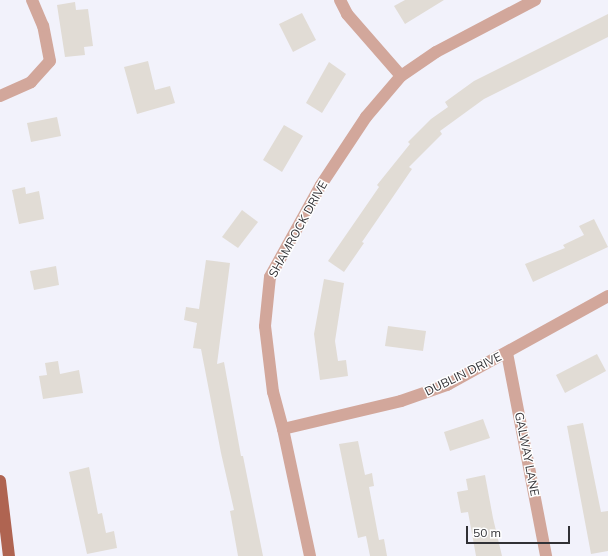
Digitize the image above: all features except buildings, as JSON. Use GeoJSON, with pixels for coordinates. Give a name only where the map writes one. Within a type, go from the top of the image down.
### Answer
{"type":"FeatureCollection","features":[{"type":"Feature","properties":{"kind":"main road"},"geometry":{"type":"LineString","coordinates":[[0,481],[9,556]]}},
{"type":"Feature","properties":{"kind":"street"},"geometry":{"type":"LineString","coordinates":[[0,96],[32,82],[50,61],[43,26],[32,0]]}},
{"type":"Feature","properties":{"kind":"street"},"geometry":{"type":"LineString","coordinates":[[340,0],[347,14],[401,76]]}},
{"type":"Feature","properties":{"kind":"street","name":"SHAMROCK DRIVE"},"geometry":{"type":"LineString","coordinates":[[310,556],[274,392],[265,326],[270,277],[330,173],[366,117],[401,76],[436,52],[535,0]]}},
{"type":"Feature","properties":{"kind":"street","name":"DUBLIN DRIVE"},"geometry":{"type":"LineString","coordinates":[[283,428],[401,402],[447,385],[608,296]]}},
{"type":"Feature","properties":{"kind":"street","name":"GALWAY LANE"},"geometry":{"type":"LineString","coordinates":[[507,353],[546,556]]}}]}
